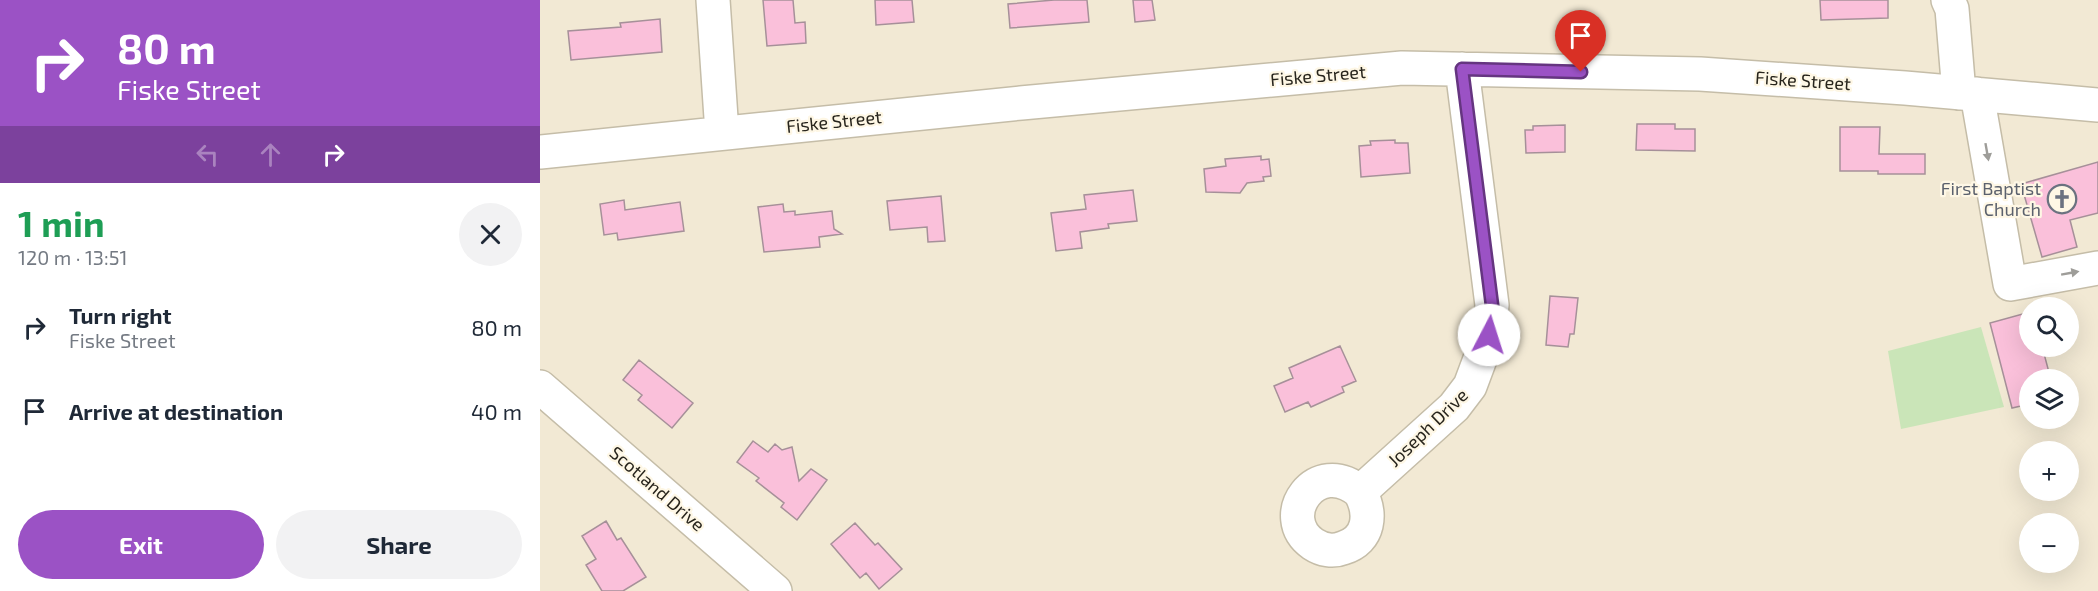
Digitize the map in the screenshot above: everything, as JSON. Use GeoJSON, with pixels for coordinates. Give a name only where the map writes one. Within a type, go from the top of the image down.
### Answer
{"type":"FeatureCollection","features":[{"type":"Feature","properties":{"kind":"street"},"geometry":{"type":"LineString","coordinates":[[713,0],[722,133]]}},
{"type":"Feature","properties":{"kind":"street"},"geometry":{"type":"LineString","coordinates":[[1948,0],[1952,9],[2010,284],[2098,268]]}},
{"type":"Feature","properties":{"kind":"street","name":"Fiske Street"},"geometry":{"type":"LineString","coordinates":[[540,152],[1021,103],[1402,68],[1700,74],[1968,93],[2098,105]]}},
{"type":"Feature","properties":{"kind":"street","name":"Joseph Drive"},"geometry":{"type":"LineString","coordinates":[[1360,492],[1454,407],[1470,386],[1489,335],[1492,305],[1462,69]]}},
{"type":"Feature","properties":{"kind":"street","name":"Scotland Drive"},"geometry":{"type":"LineString","coordinates":[[540,387],[775,591]]}},
{"type":"Feature","properties":{"kind":"green space"},"geometry":{"type":"Polygon","coordinates":[[[1981,327],[2004,407],[1901,429],[1888,351],[1981,327]]]}},
{"type":"Feature","properties":{"kind":"building"},"geometry":{"type":"Polygon","coordinates":[[[763,0],[793,0],[795,23],[805,22],[806,43],[767,46],[763,0]]]}},
{"type":"Feature","properties":{"kind":"building"},"geometry":{"type":"Polygon","coordinates":[[[875,0],[912,0],[914,22],[876,25],[875,0]]]}},
{"type":"Feature","properties":{"kind":"building"},"geometry":{"type":"Polygon","coordinates":[[[1087,0],[1089,22],[1010,28],[1008,4],[1087,0]]]}},
{"type":"Feature","properties":{"kind":"building"},"geometry":{"type":"Polygon","coordinates":[[[1133,0],[1152,0],[1155,20],[1135,22],[1133,0]]]}},
{"type":"Feature","properties":{"kind":"building"},"geometry":{"type":"Polygon","coordinates":[[[1820,0],[1888,0],[1888,18],[1821,20],[1820,0]]]}},
{"type":"Feature","properties":{"kind":"building"},"geometry":{"type":"Polygon","coordinates":[[[660,19],[662,52],[571,60],[568,31],[621,27],[620,23],[660,19]]]}},
{"type":"Feature","properties":{"kind":"building"},"geometry":{"type":"Polygon","coordinates":[[[1637,124],[1675,124],[1675,129],[1695,129],[1695,151],[1636,150],[1637,124]]]}},
{"type":"Feature","properties":{"kind":"building"},"geometry":{"type":"Polygon","coordinates":[[[1565,125],[1565,152],[1526,153],[1525,130],[1533,130],[1533,126],[1565,125]]]}},
{"type":"Feature","properties":{"kind":"building"},"geometry":{"type":"Polygon","coordinates":[[[1840,127],[1880,127],[1879,154],[1925,154],[1925,174],[1840,171],[1840,127]]]}},
{"type":"Feature","properties":{"kind":"building"},"geometry":{"type":"Polygon","coordinates":[[[1395,140],[1395,143],[1408,143],[1410,173],[1361,177],[1359,146],[1371,145],[1370,141],[1395,140]]]}},
{"type":"Feature","properties":{"kind":"building"},"geometry":{"type":"Polygon","coordinates":[[[1261,156],[1261,160],[1269,159],[1271,176],[1263,177],[1264,181],[1247,183],[1240,193],[1206,192],[1204,169],[1226,166],[1225,159],[1261,156]]]}},
{"type":"Feature","properties":{"kind":"building","name":"First Baptist Church"},"geometry":{"type":"Polygon","coordinates":[[[2098,162],[2098,213],[2070,220],[2077,247],[2042,257],[2021,184],[2098,162]]]}},
{"type":"Feature","properties":{"kind":"building"},"geometry":{"type":"Polygon","coordinates":[[[1133,190],[1137,221],[1108,224],[1109,228],[1080,232],[1082,248],[1056,251],[1051,213],[1086,209],[1084,195],[1133,190]]]}},
{"type":"Feature","properties":{"kind":"building"},"geometry":{"type":"Polygon","coordinates":[[[941,196],[945,241],[928,242],[927,227],[890,230],[887,201],[941,196]]]}},
{"type":"Feature","properties":{"kind":"building"},"geometry":{"type":"Polygon","coordinates":[[[624,200],[625,210],[680,202],[684,231],[618,240],[617,233],[604,235],[600,204],[624,200]]]}},
{"type":"Feature","properties":{"kind":"building"},"geometry":{"type":"Polygon","coordinates":[[[783,204],[784,212],[795,211],[795,215],[832,211],[834,229],[842,234],[819,237],[820,247],[764,252],[758,207],[783,204]]]}},
{"type":"Feature","properties":{"kind":"building"},"geometry":{"type":"Polygon","coordinates":[[[1550,296],[1578,298],[1574,334],[1570,334],[1568,347],[1546,345],[1550,296]]]}},
{"type":"Feature","properties":{"kind":"building"},"geometry":{"type":"Polygon","coordinates":[[[2019,315],[2019,357],[2045,357],[2048,369],[2019,369],[2019,406],[2012,408],[1990,323],[2019,315]]]}},
{"type":"Feature","properties":{"kind":"building"},"geometry":{"type":"Polygon","coordinates":[[[1340,346],[1356,381],[1342,387],[1344,392],[1311,407],[1308,402],[1285,412],[1274,386],[1293,378],[1289,368],[1340,346]]]}},
{"type":"Feature","properties":{"kind":"building"},"geometry":{"type":"Polygon","coordinates":[[[639,360],[693,403],[672,428],[638,400],[642,395],[623,380],[639,360]]]}},
{"type":"Feature","properties":{"kind":"building"},"geometry":{"type":"Polygon","coordinates":[[[753,441],[768,452],[775,444],[782,450],[792,447],[799,481],[811,469],[827,480],[797,520],[781,507],[784,503],[756,481],[759,478],[737,462],[753,441]]]}},
{"type":"Feature","properties":{"kind":"building"},"geometry":{"type":"Polygon","coordinates":[[[606,521],[617,540],[621,538],[646,577],[623,591],[602,591],[586,565],[596,559],[582,536],[606,521]]]}},
{"type":"Feature","properties":{"kind":"building"},"geometry":{"type":"Polygon","coordinates":[[[855,523],[902,569],[879,589],[866,573],[860,578],[831,544],[855,523]]]}},
{"type":"Feature","properties":{"kind":"place","name":"First Baptist Church"},"geometry":{"type":"Point","coordinates":[2062,199]}},
{"type":"Feature","properties":{"kind":"route"},"geometry":{"type":"LineString","coordinates":[[1489,335],[1492,305],[1462,69],[1581,72]]}}]}
